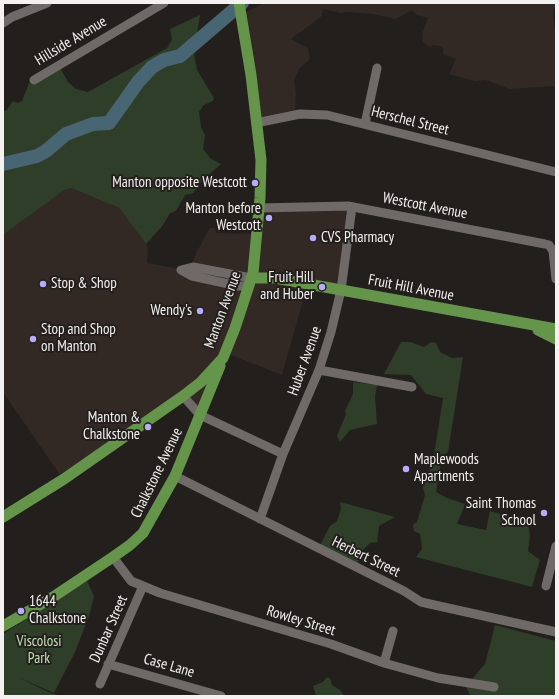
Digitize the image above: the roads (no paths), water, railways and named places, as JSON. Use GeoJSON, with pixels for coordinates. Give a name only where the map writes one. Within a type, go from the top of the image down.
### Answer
{"type":"FeatureCollection","features":[{"type":"Feature","properties":{"kind":"main road","name":"Manton Avenue"},"geometry":{"type":"LineString","coordinates":[[3,517],[69,476],[183,396],[201,382],[223,358],[250,282],[259,208],[261,160],[251,75],[239,3]]}},
{"type":"Feature","properties":{"kind":"main road","name":"Fruit Hill Avenue"},"geometry":{"type":"LineString","coordinates":[[250,282],[292,282],[556,329]]}},
{"type":"Feature","properties":{"kind":"main road","name":"Fruit Hill Avenue"},"geometry":{"type":"LineString","coordinates":[[525,324],[556,339]]}},
{"type":"Feature","properties":{"kind":"main road","name":"Chalkstone Avenue"},"geometry":{"type":"LineString","coordinates":[[3,626],[53,597],[130,545],[143,533],[175,476],[223,358]]}},
{"type":"Feature","properties":{"kind":"street"},"geometry":{"type":"LineString","coordinates":[[3,23],[12,17],[47,3]]}},
{"type":"Feature","properties":{"kind":"street","name":"Hillside Avenue"},"geometry":{"type":"LineString","coordinates":[[34,80],[164,3]]}},
{"type":"Feature","properties":{"kind":"street"},"geometry":{"type":"LineString","coordinates":[[365,124],[377,68]]}},
{"type":"Feature","properties":{"kind":"street","name":"Herschel Street"},"geometry":{"type":"LineString","coordinates":[[256,123],[307,114],[327,115],[556,172]]}},
{"type":"Feature","properties":{"kind":"street","name":"Westcott Avenue"},"geometry":{"type":"LineString","coordinates":[[259,208],[352,207],[545,244],[549,245],[553,251],[556,279]]}},
{"type":"Feature","properties":{"kind":"street","name":"Huber Avenue"},"geometry":{"type":"LineString","coordinates":[[260,519],[283,454],[319,370],[341,290],[352,207]]}},
{"type":"Feature","properties":{"kind":"street"},"geometry":{"type":"LineString","coordinates":[[194,268],[250,282],[237,286],[192,276],[181,270],[194,268]]}},
{"type":"Feature","properties":{"kind":"street"},"geometry":{"type":"LineString","coordinates":[[319,370],[412,387]]}},
{"type":"Feature","properties":{"kind":"street"},"geometry":{"type":"LineString","coordinates":[[183,396],[200,415],[283,454]]}},
{"type":"Feature","properties":{"kind":"street","name":"Herbert Street"},"geometry":{"type":"LineString","coordinates":[[175,476],[404,590],[421,602],[556,632]]}},
{"type":"Feature","properties":{"kind":"street"},"geometry":{"type":"LineString","coordinates":[[546,586],[556,546]]}},
{"type":"Feature","properties":{"kind":"street","name":"Rowley Street"},"geometry":{"type":"LineString","coordinates":[[113,557],[131,581],[143,586],[331,644],[384,664],[438,678],[494,687]]}},
{"type":"Feature","properties":{"kind":"street","name":"Dunbar Street"},"geometry":{"type":"LineString","coordinates":[[100,684],[143,586]]}},
{"type":"Feature","properties":{"kind":"street"},"geometry":{"type":"LineString","coordinates":[[384,664],[393,631]]}},
{"type":"Feature","properties":{"kind":"street","name":"Case Lane"},"geometry":{"type":"LineString","coordinates":[[108,664],[221,696]]}},
{"type":"Feature","properties":{"kind":"waterway"},"geometry":{"type":"LineString","coordinates":[[3,164],[37,156],[46,151],[66,134],[93,124],[109,123],[138,82],[152,67],[164,60],[180,56],[242,3]]}},
{"type":"Feature","properties":{"kind":"place","name":"Manton opposite Westcott"},"geometry":{"type":"Point","coordinates":[255,183]}},
{"type":"Feature","properties":{"kind":"place","name":"Manton before Westcott"},"geometry":{"type":"Point","coordinates":[269,218]}},
{"type":"Feature","properties":{"kind":"place","name":"CVS Pharmacy"},"geometry":{"type":"Point","coordinates":[313,238]}},
{"type":"Feature","properties":{"kind":"place","name":"Stop & Shop"},"geometry":{"type":"Point","coordinates":[43,284]}},
{"type":"Feature","properties":{"kind":"place","name":"Fruit Hill and Huber"},"geometry":{"type":"Point","coordinates":[322,287]}},
{"type":"Feature","properties":{"kind":"place","name":"Wendy's"},"geometry":{"type":"Point","coordinates":[200,311]}},
{"type":"Feature","properties":{"kind":"place","name":"Stop and Shop on Manton"},"geometry":{"type":"Point","coordinates":[33,339]}},
{"type":"Feature","properties":{"kind":"place","name":"Manton & Chalkstone"},"geometry":{"type":"Point","coordinates":[148,427]}},
{"type":"Feature","properties":{"kind":"place","name":"Maplewoods Apartments"},"geometry":{"type":"Point","coordinates":[406,469]}},
{"type":"Feature","properties":{"kind":"place","name":"Saint Thomas School"},"geometry":{"type":"Point","coordinates":[544,513]}},
{"type":"Feature","properties":{"kind":"place","name":"1644 Chalkstone"},"geometry":{"type":"Point","coordinates":[21,611]}},
{"type":"Feature","properties":{"kind":"park label","name":"Viscolosi Park"},"geometry":{"type":"Point","coordinates":[39,650]}}]}
